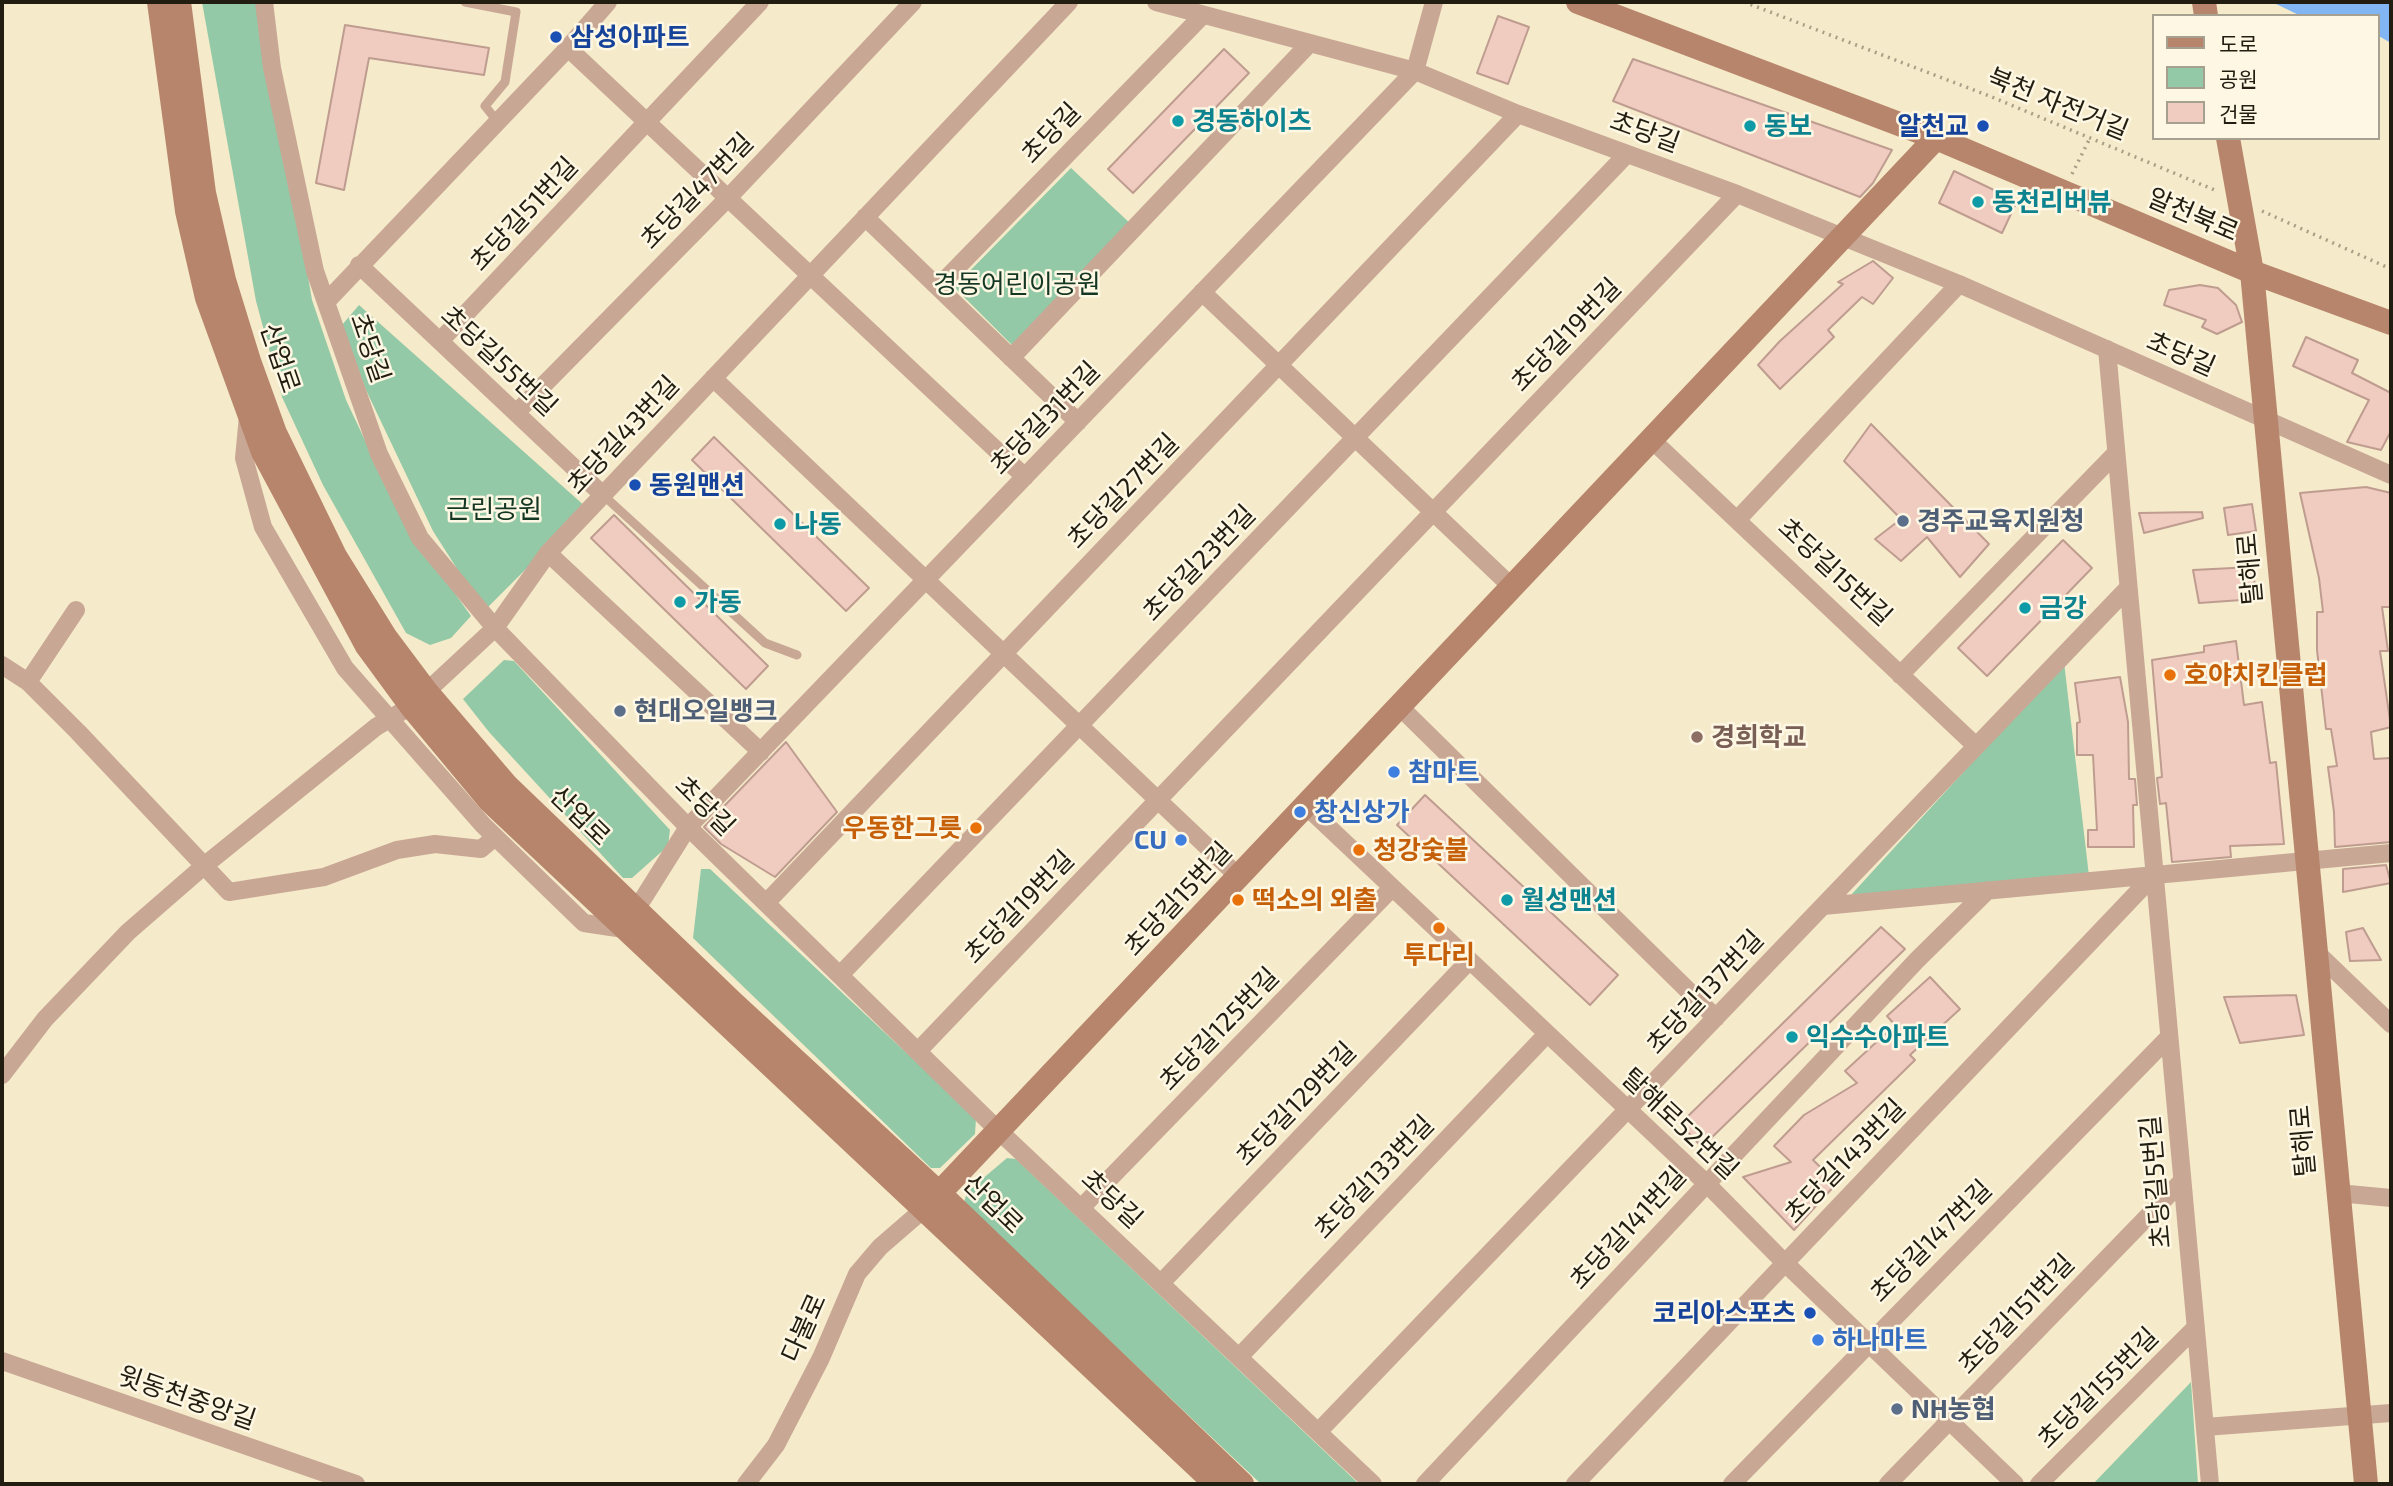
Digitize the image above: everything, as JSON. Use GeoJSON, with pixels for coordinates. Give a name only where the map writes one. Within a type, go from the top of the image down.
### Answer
{"type":"FeatureCollection","features":[{"type":"Feature","properties":{"kind":"street"},"geometry":{"type":"LineString","coordinates":[[147,2],[162,28]]}},
{"type":"Feature","properties":{"kind":"street","name":"산업로"},"geometry":{"type":"LineString","coordinates":[[159,2],[187,211],[207,298],[248,413],[263,452],[367,646],[418,698]]}},
{"type":"Feature","properties":{"kind":"street","name":"산업로"},"geometry":{"type":"LineString","coordinates":[[179,2],[204,192],[224,280],[275,433],[335,555],[386,638],[418,698],[490,801],[629,920],[1242,1484]]}},
{"type":"Feature","properties":{"kind":"street","name":"초당길"},"geometry":{"type":"LineString","coordinates":[[264,2],[272,68],[315,271],[379,454],[420,538],[495,628],[688,827],[999,1130],[1083,1206],[1374,1484]]}},
{"type":"Feature","properties":{"kind":"street"},"geometry":{"type":"LineString","coordinates":[[326,302],[568,48],[608,2]]}},
{"type":"Feature","properties":{"kind":"street","name":"초당길51번길"},"geometry":{"type":"LineString","coordinates":[[440,341],[760,2]]}},
{"type":"Feature","properties":{"kind":"street","name":"초당길47번길"},"geometry":{"type":"LineString","coordinates":[[516,413],[728,198],[913,2]]}},
{"type":"Feature","properties":{"kind":"street","name":"초당길43번길"},"geometry":{"type":"LineString","coordinates":[[2,1075],[45,1019],[128,932],[205,865],[387,719],[418,698],[495,628],[548,553],[1069,2]]}},
{"type":"Feature","properties":{"kind":"street","name":"초당길"},"geometry":{"type":"LineString","coordinates":[[1156,2],[1415,71],[1518,114],[1737,194],[1843,240],[1959,284],[2391,475]]}},
{"type":"Feature","properties":{"kind":"street"},"geometry":{"type":"LineString","coordinates":[[1415,71],[1434,2]]}},
{"type":"Feature","properties":{"kind":"street","name":"알천북로"},"geometry":{"type":"LineString","coordinates":[[1578,2],[1936,138],[2252,272],[2391,323]]}},
{"type":"Feature","properties":{"kind":"street","name":"초당길"},"geometry":{"type":"LineString","coordinates":[[938,287],[1202,16]]}},
{"type":"Feature","properties":{"kind":"street"},"geometry":{"type":"LineString","coordinates":[[1011,358],[1309,44]]}},
{"type":"Feature","properties":{"kind":"street"},"geometry":{"type":"LineString","coordinates":[[568,48],[1025,477]]}},
{"type":"Feature","properties":{"kind":"street","name":"초당길31번길"},"geometry":{"type":"LineString","coordinates":[[629,920],[688,827],[1415,71]]}},
{"type":"Feature","properties":{"kind":"street","name":"초당길27번길"},"geometry":{"type":"LineString","coordinates":[[766,903],[1518,114]]}},
{"type":"Feature","properties":{"kind":"street"},"geometry":{"type":"LineString","coordinates":[[1843,240],[1936,138]]}},
{"type":"Feature","properties":{"kind":"street","name":"탈해로"},"geometry":{"type":"LineString","coordinates":[[2228,140],[2252,272],[2366,1484]]}},
{"type":"Feature","properties":{"kind":"street","name":"초당길23번길"},"geometry":{"type":"LineString","coordinates":[[840,975],[1627,154]]}},
{"type":"Feature","properties":{"kind":"street","name":"초당길19번길"},"geometry":{"type":"LineString","coordinates":[[919,1050],[1737,194]]}},
{"type":"Feature","properties":{"kind":"street"},"geometry":{"type":"LineString","coordinates":[[865,217],[1078,422]]}},
{"type":"Feature","properties":{"kind":"street","name":"초당길15번길"},"geometry":{"type":"LineString","coordinates":[[932,1201],[1843,240]]}},
{"type":"Feature","properties":{"kind":"street","name":"초당길55번길"},"geometry":{"type":"LineString","coordinates":[[359,265],[603,495]]}},
{"type":"Feature","properties":{"kind":"street"},"geometry":{"type":"LineString","coordinates":[[1737,520],[1959,284]]}},
{"type":"Feature","properties":{"kind":"street"},"geometry":{"type":"LineString","coordinates":[[1202,292],[1513,588]]}},
{"type":"Feature","properties":{"kind":"street","name":"초당길5번길"},"geometry":{"type":"LineString","coordinates":[[2107,349],[2210,1484]]}},
{"type":"Feature","properties":{"kind":"street","name":"초당길43번길"},"geometry":{"type":"LineString","coordinates":[[713,378],[926,580]]}},
{"type":"Feature","properties":{"kind":"street"},"geometry":{"type":"LineString","coordinates":[[248,413],[244,458],[263,527],[345,668],[387,719],[495,837],[584,923],[629,920]]}},
{"type":"Feature","properties":{"kind":"street","name":"초당길15번길"},"geometry":{"type":"LineString","coordinates":[[1653,441],[1976,746]]}},
{"type":"Feature","properties":{"kind":"street"},"geometry":{"type":"LineString","coordinates":[[1900,675],[2116,453]]}},
{"type":"Feature","properties":{"kind":"street"},"geometry":{"type":"LineString","coordinates":[[548,553],[761,752]]}},
{"type":"Feature","properties":{"kind":"street"},"geometry":{"type":"LineString","coordinates":[[926,580],[1240,877]]}},
{"type":"Feature","properties":{"kind":"street","name":"초당길137번길"},"geometry":{"type":"LineString","coordinates":[[1319,1431],[2128,588]]}},
{"type":"Feature","properties":{"kind":"street"},"geometry":{"type":"LineString","coordinates":[[28,682],[76,610]]}},
{"type":"Feature","properties":{"kind":"street"},"geometry":{"type":"LineString","coordinates":[[2,666],[28,682],[229,892],[324,877],[397,850],[435,844],[481,849],[495,837]]}},
{"type":"Feature","properties":{"kind":"street"},"geometry":{"type":"LineString","coordinates":[[1400,707],[1716,1018]]}},
{"type":"Feature","properties":{"kind":"street","name":"탈해로52번길"},"geometry":{"type":"LineString","coordinates":[[1306,806],[1706,1183],[1784,1262],[2015,1484]]}},
{"type":"Feature","properties":{"kind":"street"},"geometry":{"type":"LineString","coordinates":[[1823,906],[2391,853]]}},
{"type":"Feature","properties":{"kind":"street","name":"초당길143번길"},"geometry":{"type":"LineString","coordinates":[[1575,1484],[2154,875]]}},
{"type":"Feature","properties":{"kind":"street","name":"초당길125번길"},"geometry":{"type":"LineString","coordinates":[[1083,1206],[1392,888]]}},
{"type":"Feature","properties":{"kind":"street","name":"초당길141번길"},"geometry":{"type":"LineString","coordinates":[[1425,1484],[1917,960],[1988,890]]}},
{"type":"Feature","properties":{"kind":"street"},"geometry":{"type":"LineString","coordinates":[[2315,950],[2391,1024]]}},
{"type":"Feature","properties":{"kind":"street","name":"초당길129번길"},"geometry":{"type":"LineString","coordinates":[[1161,1283],[1469,961]]}},
{"type":"Feature","properties":{"kind":"street","name":"초당길133번길"},"geometry":{"type":"LineString","coordinates":[[1240,1356],[1546,1035]]}},
{"type":"Feature","properties":{"kind":"street","name":"초당길147번길"},"geometry":{"type":"LineString","coordinates":[[1732,1484],[2169,1037]]}},
{"type":"Feature","properties":{"kind":"street","name":"초당길151번길"},"geometry":{"type":"LineString","coordinates":[[1888,1484],[2182,1181]]}},
{"type":"Feature","properties":{"kind":"street"},"geometry":{"type":"LineString","coordinates":[[2338,1193],[2391,1198]]}},
{"type":"Feature","properties":{"kind":"street","name":"산업로"},"geometry":{"type":"LineString","coordinates":[[932,1201],[1216,1484]]}},
{"type":"Feature","properties":{"kind":"street","name":"다불로"},"geometry":{"type":"LineString","coordinates":[[746,1484],[782,1432],[821,1358],[857,1275],[880,1247],[932,1201]]}},
{"type":"Feature","properties":{"kind":"street","name":"초당길155번길"},"geometry":{"type":"LineString","coordinates":[[2039,1484],[2196,1328]]}},
{"type":"Feature","properties":{"kind":"street","name":"윗동천중앙길"},"geometry":{"type":"LineString","coordinates":[[2,1361],[356,1484]]}},
{"type":"Feature","properties":{"kind":"street"},"geometry":{"type":"LineString","coordinates":[[2204,1427],[2391,1413]]}},
{"type":"Feature","properties":{"kind":"lane"},"geometry":{"type":"LineString","coordinates":[[465,2],[516,12],[505,82],[485,106],[497,121]]}},
{"type":"Feature","properties":{"kind":"lane"},"geometry":{"type":"LineString","coordinates":[[603,495],[765,643],[797,655]]}},
{"type":"Feature","properties":{"kind":"path","name":"북천 자전거길"},"geometry":{"type":"LineString","coordinates":[[1744,2],[2090,138],[2219,192]]}},
{"type":"Feature","properties":{"kind":"path"},"geometry":{"type":"LineString","coordinates":[[2063,192],[2090,138]]}},
{"type":"Feature","properties":{"kind":"path"},"geometry":{"type":"LineString","coordinates":[[2253,207],[2391,269]]}},
{"type":"Feature","properties":{"kind":"green space"},"geometry":{"type":"Polygon","coordinates":[[[202,2],[261,2],[312,300],[346,400],[402,519],[471,616],[451,638],[430,645],[406,633],[323,485],[282,397],[256,301],[202,2]]]}},
{"type":"Feature","properties":{"kind":"green space","name":"경동어린이공원"},"geometry":{"type":"Polygon","coordinates":[[[1071,168],[1133,226],[1015,348],[954,287],[1071,168]]]}},
{"type":"Feature","properties":{"kind":"green space","name":"근린공원"},"geometry":{"type":"Polygon","coordinates":[[[359,305],[587,508],[484,611],[433,531],[366,390],[342,325],[359,305]]]}},
{"type":"Feature","properties":{"kind":"green space"},"geometry":{"type":"Polygon","coordinates":[[[504,660],[514,661],[670,830],[668,846],[632,878],[623,878],[489,732],[463,699],[504,660]]]}},
{"type":"Feature","properties":{"kind":"green space"},"geometry":{"type":"Polygon","coordinates":[[[2064,662],[2089,876],[1851,895],[2064,662]]]}},
{"type":"Feature","properties":{"kind":"green space"},"geometry":{"type":"Polygon","coordinates":[[[701,869],[710,869],[976,1118],[975,1134],[940,1168],[931,1168],[693,938],[701,869]]]}},
{"type":"Feature","properties":{"kind":"green space"},"geometry":{"type":"Polygon","coordinates":[[[1007,1158],[1016,1159],[1359,1484],[1261,1484],[964,1203],[967,1192],[1007,1158]]]}},
{"type":"Feature","properties":{"kind":"green space"},"geometry":{"type":"Polygon","coordinates":[[[2191,1382],[2198,1484],[2093,1484],[2191,1382]]]}},
{"type":"Feature","properties":{"kind":"water"},"geometry":{"type":"Polygon","coordinates":[[[2272,2],[2391,2],[2391,43],[2379,36],[2379,14],[2297,14],[2272,2]]]}},
{"type":"Feature","properties":{"kind":"building"},"geometry":{"type":"Polygon","coordinates":[[[1498,16],[1529,27],[1508,84],[1477,73],[1498,16]]]}},
{"type":"Feature","properties":{"kind":"building"},"geometry":{"type":"Polygon","coordinates":[[[345,25],[489,48],[484,75],[369,58],[344,190],[316,183],[345,25]]]}},
{"type":"Feature","properties":{"kind":"building","name":"경동하이츠"},"geometry":{"type":"Polygon","coordinates":[[[1224,49],[1249,73],[1133,193],[1108,169],[1224,49]]]}},
{"type":"Feature","properties":{"kind":"building","name":"동보"},"geometry":{"type":"Polygon","coordinates":[[[1633,59],[1892,150],[1873,183],[1860,197],[1613,101],[1633,59]]]}},
{"type":"Feature","properties":{"kind":"building","name":"동천리버뷰"},"geometry":{"type":"Polygon","coordinates":[[[1954,171],[2017,201],[2002,233],[1939,203],[1954,171]]]}},
{"type":"Feature","properties":{"kind":"building"},"geometry":{"type":"Polygon","coordinates":[[[1873,261],[1893,278],[1873,304],[1862,297],[1828,330],[1834,337],[1780,389],[1758,365],[1780,341],[1843,284],[1838,282],[1873,261]]]}},
{"type":"Feature","properties":{"kind":"building"},"geometry":{"type":"Polygon","coordinates":[[[2200,285],[2218,288],[2236,305],[2242,322],[2217,334],[2202,327],[2206,320],[2164,305],[2169,290],[2200,285]]]}},
{"type":"Feature","properties":{"kind":"building"},"geometry":{"type":"Polygon","coordinates":[[[2306,337],[2358,360],[2352,373],[2391,393],[2391,431],[2381,450],[2347,442],[2369,400],[2293,366],[2306,337]]]}},
{"type":"Feature","properties":{"kind":"building","name":"경주교육지원청"},"geometry":{"type":"Polygon","coordinates":[[[1871,424],[1989,544],[1960,577],[1927,537],[1901,561],[1875,539],[1901,519],[1844,461],[1871,424]]]}},
{"type":"Feature","properties":{"kind":"building","name":"나동"},"geometry":{"type":"Polygon","coordinates":[[[714,437],[869,588],[846,611],[692,460],[714,437]]]}},
{"type":"Feature","properties":{"kind":"building"},"geometry":{"type":"Polygon","coordinates":[[[2366,487],[2391,493],[2391,607],[2382,607],[2388,651],[2380,651],[2391,727],[2371,732],[2374,759],[2391,758],[2391,842],[2335,847],[2328,767],[2337,766],[2331,729],[2326,729],[2317,650],[2317,612],[2323,612],[2319,578],[2300,493],[2366,487]]]}},
{"type":"Feature","properties":{"kind":"building"},"geometry":{"type":"Polygon","coordinates":[[[2252,504],[2256,531],[2228,535],[2224,508],[2252,504]]]}},
{"type":"Feature","properties":{"kind":"building"},"geometry":{"type":"Polygon","coordinates":[[[2202,512],[2203,518],[2144,533],[2139,513],[2202,512]]]}},
{"type":"Feature","properties":{"kind":"building","name":"가동"},"geometry":{"type":"Polygon","coordinates":[[[614,515],[768,666],[746,689],[591,538],[614,515]]]}},
{"type":"Feature","properties":{"kind":"building","name":"금강"},"geometry":{"type":"Polygon","coordinates":[[[2063,540],[2092,568],[1987,676],[1958,648],[2063,540]]]}},
{"type":"Feature","properties":{"kind":"building"},"geometry":{"type":"Polygon","coordinates":[[[2253,567],[2256,599],[2199,603],[2193,570],[2253,567]]]}},
{"type":"Feature","properties":{"kind":"building"},"geometry":{"type":"Polygon","coordinates":[[[2236,641],[2244,705],[2262,702],[2270,763],[2276,762],[2284,844],[2230,846],[2231,857],[2172,862],[2166,803],[2160,804],[2157,778],[2162,777],[2152,660],[2204,652],[2204,646],[2236,641]]]}},
{"type":"Feature","properties":{"kind":"building"},"geometry":{"type":"Polygon","coordinates":[[[2120,677],[2128,722],[2129,779],[2135,779],[2137,805],[2133,805],[2134,847],[2088,847],[2088,830],[2097,830],[2093,755],[2077,755],[2077,723],[2080,722],[2075,683],[2120,677]]]}},
{"type":"Feature","properties":{"kind":"building"},"geometry":{"type":"Polygon","coordinates":[[[786,742],[837,812],[775,877],[721,844],[704,827],[786,742]]]}},
{"type":"Feature","properties":{"kind":"building","name":"월성맨션"},"geometry":{"type":"Polygon","coordinates":[[[1425,795],[1618,975],[1590,1005],[1397,825],[1425,795]]]}},
{"type":"Feature","properties":{"kind":"building"},"geometry":{"type":"Polygon","coordinates":[[[2386,865],[2391,883],[2343,892],[2343,869],[2386,865]]]}},
{"type":"Feature","properties":{"kind":"building","name":"익수수아파트"},"geometry":{"type":"Polygon","coordinates":[[[1881,927],[1905,949],[1702,1147],[1680,1124],[1881,927]]]}},
{"type":"Feature","properties":{"kind":"building"},"geometry":{"type":"Polygon","coordinates":[[[2363,928],[2381,960],[2350,961],[2346,932],[2363,928]]]}},
{"type":"Feature","properties":{"kind":"building"},"geometry":{"type":"Polygon","coordinates":[[[1930,977],[1960,1009],[1910,1055],[1915,1060],[1813,1160],[1837,1183],[1794,1230],[1743,1177],[1791,1162],[1774,1146],[1804,1115],[1857,1083],[1845,1071],[1895,1025],[1887,1016],[1930,977]]]}},
{"type":"Feature","properties":{"kind":"building"},"geometry":{"type":"Polygon","coordinates":[[[2296,995],[2304,1035],[2240,1043],[2224,997],[2296,995]]]}},
{"type":"Feature","properties":{"kind":"place","name":"삼성아파트"},"geometry":{"type":"Point","coordinates":[556,37]}},
{"type":"Feature","properties":{"kind":"place","name":"경동하이츠"},"geometry":{"type":"Point","coordinates":[1178,121]}},
{"type":"Feature","properties":{"kind":"place","name":"동보"},"geometry":{"type":"Point","coordinates":[1750,126]}},
{"type":"Feature","properties":{"kind":"place","name":"알천교"},"geometry":{"type":"Point","coordinates":[1983,126]}},
{"type":"Feature","properties":{"kind":"place","name":"동천리버뷰"},"geometry":{"type":"Point","coordinates":[1978,202]}},
{"type":"Feature","properties":{"kind":"place","name":"동원맨션"},"geometry":{"type":"Point","coordinates":[635,485]}},
{"type":"Feature","properties":{"kind":"place","name":"경주교육지원청"},"geometry":{"type":"Point","coordinates":[1903,521]}},
{"type":"Feature","properties":{"kind":"place","name":"나동"},"geometry":{"type":"Point","coordinates":[780,524]}},
{"type":"Feature","properties":{"kind":"place","name":"가동"},"geometry":{"type":"Point","coordinates":[680,602]}},
{"type":"Feature","properties":{"kind":"place","name":"금강"},"geometry":{"type":"Point","coordinates":[2025,608]}},
{"type":"Feature","properties":{"kind":"place","name":"호야치킨클럽"},"geometry":{"type":"Point","coordinates":[2170,675]}},
{"type":"Feature","properties":{"kind":"place","name":"현대오일뱅크"},"geometry":{"type":"Point","coordinates":[620,711]}},
{"type":"Feature","properties":{"kind":"place","name":"경희학교"},"geometry":{"type":"Point","coordinates":[1697,737]}},
{"type":"Feature","properties":{"kind":"place","name":"참마트"},"geometry":{"type":"Point","coordinates":[1394,772]}},
{"type":"Feature","properties":{"kind":"place","name":"창신상가"},"geometry":{"type":"Point","coordinates":[1300,812]}},
{"type":"Feature","properties":{"kind":"place","name":"우동한그릇"},"geometry":{"type":"Point","coordinates":[976,828]}},
{"type":"Feature","properties":{"kind":"place","name":"CU"},"geometry":{"type":"Point","coordinates":[1181,840]}},
{"type":"Feature","properties":{"kind":"place","name":"청강숯불"},"geometry":{"type":"Point","coordinates":[1359,850]}},
{"type":"Feature","properties":{"kind":"place","name":"떡소의 외출"},"geometry":{"type":"Point","coordinates":[1238,900]}},
{"type":"Feature","properties":{"kind":"place","name":"월성맨션"},"geometry":{"type":"Point","coordinates":[1507,900]}},
{"type":"Feature","properties":{"kind":"place","name":"투다리"},"geometry":{"type":"Point","coordinates":[1439,928]}},
{"type":"Feature","properties":{"kind":"place","name":"익수수아파트"},"geometry":{"type":"Point","coordinates":[1792,1037]}},
{"type":"Feature","properties":{"kind":"place","name":"코리아스포츠"},"geometry":{"type":"Point","coordinates":[1810,1313]}},
{"type":"Feature","properties":{"kind":"place","name":"하나마트"},"geometry":{"type":"Point","coordinates":[1818,1340]}},
{"type":"Feature","properties":{"kind":"place","name":"NH농협"},"geometry":{"type":"Point","coordinates":[1897,1409]}}]}
